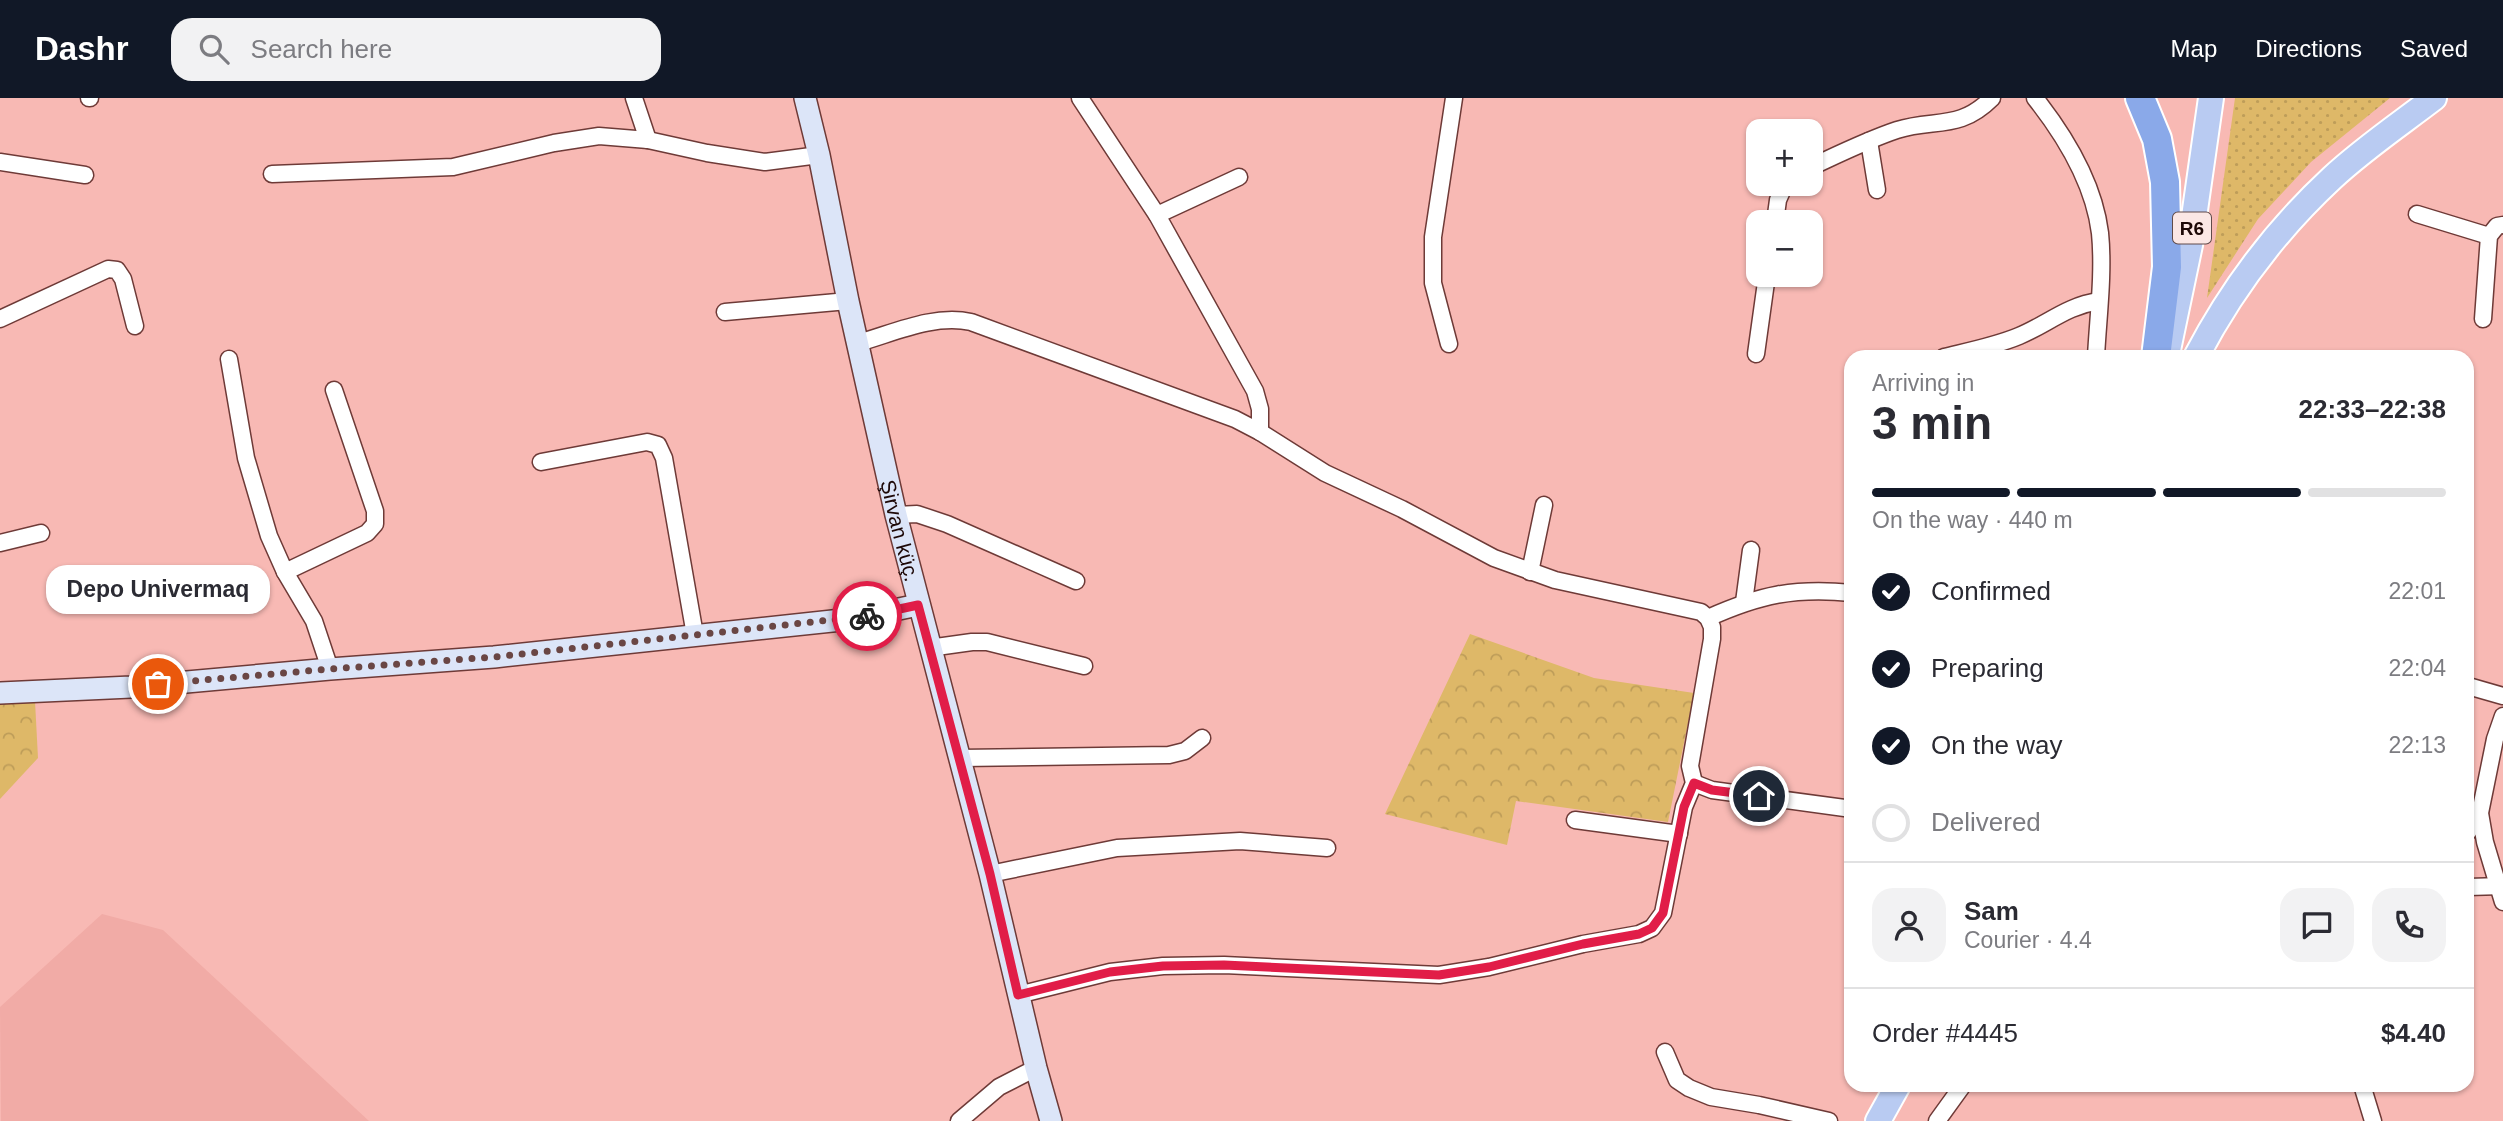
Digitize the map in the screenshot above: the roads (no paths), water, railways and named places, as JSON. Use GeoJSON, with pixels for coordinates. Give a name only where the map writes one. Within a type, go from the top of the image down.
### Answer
{"type":"FeatureCollection","features":[{"type":"Feature","properties":{"kind":"highway"},"geometry":{"type":"LineString","coordinates":[[2140,98],[2157,139],[2165,182],[2167,267],[2157,350]]}},
{"type":"Feature","properties":{"kind":"main road","name":"R6"},"geometry":{"type":"LineString","coordinates":[[2168,350],[2190,245],[2211,98]]}},
{"type":"Feature","properties":{"kind":"main road"},"geometry":{"type":"LineString","coordinates":[[2200,350],[2246,274],[2281,230],[2333,177],[2434,98]]}},
{"type":"Feature","properties":{"kind":"main road"},"geometry":{"type":"LineString","coordinates":[[1878,1121],[1894,1092]]}},
{"type":"Feature","properties":{"kind":"street"},"geometry":{"type":"LineString","coordinates":[[634,98],[648,140]]}},
{"type":"Feature","properties":{"kind":"street","name":"Şirvan küç."},"geometry":{"type":"LineString","coordinates":[[805,98],[896,515],[990,874],[1035,1068],[1051,1121]]}},
{"type":"Feature","properties":{"kind":"street"},"geometry":{"type":"LineString","coordinates":[[1080,98],[1157,215],[1255,391],[1260,409],[1260,432]]}},
{"type":"Feature","properties":{"kind":"street"},"geometry":{"type":"LineString","coordinates":[[1449,344],[1433,283],[1433,237],[1454,98]]}},
{"type":"Feature","properties":{"kind":"street"},"geometry":{"type":"LineString","coordinates":[[1823,162],[1900,129],[1968,117],[1992,98]]}},
{"type":"Feature","properties":{"kind":"street"},"geometry":{"type":"LineString","coordinates":[[2035,98],[2055,123],[2070,149],[2095,211],[2100,234],[2096,350]]}},
{"type":"Feature","properties":{"kind":"street"},"geometry":{"type":"LineString","coordinates":[[272,174],[453,167],[555,143],[599,136],[648,140],[765,162],[819,155]]}},
{"type":"Feature","properties":{"kind":"street"},"geometry":{"type":"LineString","coordinates":[[1869,141],[1877,190]]}},
{"type":"Feature","properties":{"kind":"street"},"geometry":{"type":"LineString","coordinates":[[0,162],[85,175]]}},
{"type":"Feature","properties":{"kind":"street"},"geometry":{"type":"LineString","coordinates":[[1157,215],[1239,177]]}},
{"type":"Feature","properties":{"kind":"street"},"geometry":{"type":"LineString","coordinates":[[2417,214],[2489,236]]}},
{"type":"Feature","properties":{"kind":"street"},"geometry":{"type":"LineString","coordinates":[[2483,319],[2489,236],[2497,226],[2503,225]]}},
{"type":"Feature","properties":{"kind":"street"},"geometry":{"type":"LineString","coordinates":[[0,318],[108,269],[117,270],[123,279],[135,326]]}},
{"type":"Feature","properties":{"kind":"street"},"geometry":{"type":"LineString","coordinates":[[1756,354],[1765,287]]}},
{"type":"Feature","properties":{"kind":"street"},"geometry":{"type":"LineString","coordinates":[[725,312],[848,301]]}},
{"type":"Feature","properties":{"kind":"street"},"geometry":{"type":"LineString","coordinates":[[1973,350],[2021,335],[2057,314],[2082,304],[2099,301]]}},
{"type":"Feature","properties":{"kind":"street"},"geometry":{"type":"LineString","coordinates":[[858,343],[932,321],[953,318],[971,322],[1235,419],[1325,473],[1402,509],[1494,558],[1530,572],[1601,591],[1701,612],[1712,627],[1690,766],[1694,783],[1684,807],[1663,913],[1652,928],[1639,934],[1583,944],[1489,967],[1439,975],[1224,965],[1163,966],[1110,972],[1018,995]]}},
{"type":"Feature","properties":{"kind":"street"},"geometry":{"type":"LineString","coordinates":[[229,359],[246,458],[269,536],[285,572],[314,621],[330,669]]}},
{"type":"Feature","properties":{"kind":"street"},"geometry":{"type":"LineString","coordinates":[[285,572],[367,533],[375,524],[375,511],[334,390]]}},
{"type":"Feature","properties":{"kind":"street"},"geometry":{"type":"LineString","coordinates":[[541,462],[647,442],[658,445],[664,458],[695,635]]}},
{"type":"Feature","properties":{"kind":"street"},"geometry":{"type":"LineString","coordinates":[[1530,572],[1544,505]]}},
{"type":"Feature","properties":{"kind":"street"},"geometry":{"type":"LineString","coordinates":[[896,515],[917,514],[947,524],[1076,581]]}},
{"type":"Feature","properties":{"kind":"street"},"geometry":{"type":"LineString","coordinates":[[0,543],[41,533]]}},
{"type":"Feature","properties":{"kind":"street"},"geometry":{"type":"LineString","coordinates":[[1744,602],[1751,550]]}},
{"type":"Feature","properties":{"kind":"street"},"geometry":{"type":"LineString","coordinates":[[1708,618],[1744,602],[1791,591],[1844,592]]}},
{"type":"Feature","properties":{"kind":"street"},"geometry":{"type":"LineString","coordinates":[[0,693],[131,687],[494,657],[851,619],[918,605]]}},
{"type":"Feature","properties":{"kind":"street"},"geometry":{"type":"LineString","coordinates":[[929,648],[987,642],[1084,666]]}},
{"type":"Feature","properties":{"kind":"street"},"geometry":{"type":"LineString","coordinates":[[2474,688],[2503,696]]}},
{"type":"Feature","properties":{"kind":"street"},"geometry":{"type":"LineString","coordinates":[[2474,822],[2480,813],[2495,739],[2503,716]]}},
{"type":"Feature","properties":{"kind":"street"},"geometry":{"type":"LineString","coordinates":[[960,758],[1169,755],[1185,751],[1202,738]]}},
{"type":"Feature","properties":{"kind":"street"},"geometry":{"type":"LineString","coordinates":[[1694,783],[1712,790],[1844,808]]}},
{"type":"Feature","properties":{"kind":"street"},"geometry":{"type":"LineString","coordinates":[[2474,888],[2502,892],[2480,813]]}},
{"type":"Feature","properties":{"kind":"street"},"geometry":{"type":"LineString","coordinates":[[1575,821],[1679,834]]}},
{"type":"Feature","properties":{"kind":"street"},"geometry":{"type":"LineString","coordinates":[[990,874],[1117,848],[1240,841],[1326,848]]}},
{"type":"Feature","properties":{"kind":"street"},"geometry":{"type":"LineString","coordinates":[[1665,1052],[1677,1080],[1689,1088],[1711,1097],[1829,1121]]}},
{"type":"Feature","properties":{"kind":"street"},"geometry":{"type":"LineString","coordinates":[[959,1121],[999,1087],[1035,1068]]}},
{"type":"Feature","properties":{"kind":"street"},"geometry":{"type":"LineString","coordinates":[[1937,1121],[1958,1092]]}},
{"type":"Feature","properties":{"kind":"street"},"geometry":{"type":"LineString","coordinates":[[2364,1092],[2373,1121]]}},
{"type":"Feature","properties":{"kind":"place","name":"Depo Univermaq"},"geometry":{"type":"Point","coordinates":[158,684]}}]}
